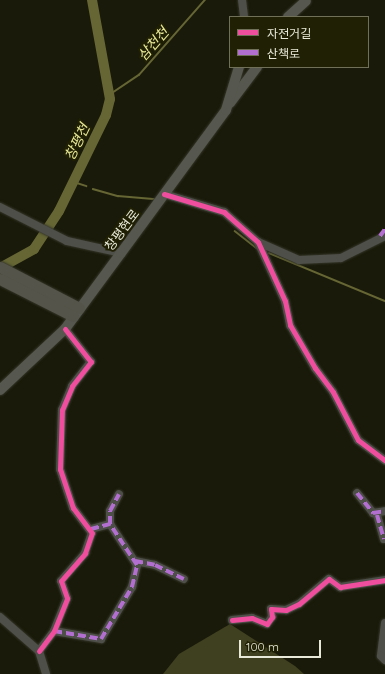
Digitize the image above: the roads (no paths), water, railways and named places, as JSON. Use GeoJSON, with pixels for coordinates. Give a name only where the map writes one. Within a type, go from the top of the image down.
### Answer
{"type":"FeatureCollection","features":[{"type":"Feature","properties":{"kind":"highway"},"geometry":{"type":"LineString","coordinates":[[0,267],[27,281],[76,312]]}},
{"type":"Feature","properties":{"kind":"highway"},"geometry":{"type":"LineString","coordinates":[[0,279],[76,312]]}},
{"type":"Feature","properties":{"kind":"main road"},"geometry":{"type":"LineString","coordinates":[[289,16],[307,1]]}},
{"type":"Feature","properties":{"kind":"main road"},"geometry":{"type":"LineString","coordinates":[[295,16],[307,1]]}},
{"type":"Feature","properties":{"kind":"main road","name":"창평현로"},"geometry":{"type":"LineString","coordinates":[[0,390],[65,329],[76,312],[226,110],[239,68]]}},
{"type":"Feature","properties":{"kind":"main road"},"geometry":{"type":"LineString","coordinates":[[226,110],[256,68]]}},
{"type":"Feature","properties":{"kind":"street"},"geometry":{"type":"LineString","coordinates":[[242,0],[244,16]]}},
{"type":"Feature","properties":{"kind":"street"},"geometry":{"type":"LineString","coordinates":[[164,194],[224,212],[258,242],[299,260],[341,258],[382,236],[385,229]]}},
{"type":"Feature","properties":{"kind":"street"},"geometry":{"type":"LineString","coordinates":[[0,207],[63,239],[121,253]]}},
{"type":"Feature","properties":{"kind":"street"},"geometry":{"type":"LineString","coordinates":[[258,242],[285,301],[290,325],[315,368],[338,400],[358,440],[385,460]]}},
{"type":"Feature","properties":{"kind":"street"},"geometry":{"type":"LineString","coordinates":[[65,329],[91,362],[72,386],[62,410],[60,468],[74,508],[91,529]]}},
{"type":"Feature","properties":{"kind":"street"},"geometry":{"type":"LineString","coordinates":[[357,493],[381,513],[384,539]]}},
{"type":"Feature","properties":{"kind":"street"},"geometry":{"type":"LineString","coordinates":[[54,631],[102,639],[132,587],[134,561],[110,524],[110,511],[119,494]]}},
{"type":"Feature","properties":{"kind":"street"},"geometry":{"type":"LineString","coordinates":[[91,529],[110,524]]}},
{"type":"Feature","properties":{"kind":"street"},"geometry":{"type":"LineString","coordinates":[[39,651],[54,631],[67,598],[61,581],[85,553],[91,529]]}},
{"type":"Feature","properties":{"kind":"street"},"geometry":{"type":"LineString","coordinates":[[134,561],[155,565],[184,579]]}},
{"type":"Feature","properties":{"kind":"street"},"geometry":{"type":"LineString","coordinates":[[232,620],[252,618],[267,624],[272,617],[271,609],[286,610],[299,604],[329,579],[340,587],[385,580]]}},
{"type":"Feature","properties":{"kind":"street"},"geometry":{"type":"LineString","coordinates":[[0,617],[39,651],[46,674]]}},
{"type":"Feature","properties":{"kind":"street"},"geometry":{"type":"LineString","coordinates":[[385,623],[381,656],[385,660]]}},
{"type":"Feature","properties":{"kind":"waterway","name":"창평천"},"geometry":{"type":"LineString","coordinates":[[0,268],[34,249],[59,211],[106,115],[110,99],[92,0]]}},
{"type":"Feature","properties":{"kind":"waterway","name":"삼천천"},"geometry":{"type":"LineString","coordinates":[[109,95],[139,75],[205,0]]}},
{"type":"Feature","properties":{"kind":"waterway"},"geometry":{"type":"LineString","coordinates":[[74,182],[86,186]]}},
{"type":"Feature","properties":{"kind":"waterway"},"geometry":{"type":"LineString","coordinates":[[93,189],[118,196],[156,199]]}},
{"type":"Feature","properties":{"kind":"waterway"},"geometry":{"type":"LineString","coordinates":[[235,231],[257,248]]}},
{"type":"Feature","properties":{"kind":"waterway"},"geometry":{"type":"LineString","coordinates":[[269,253],[385,301]]}}]}
